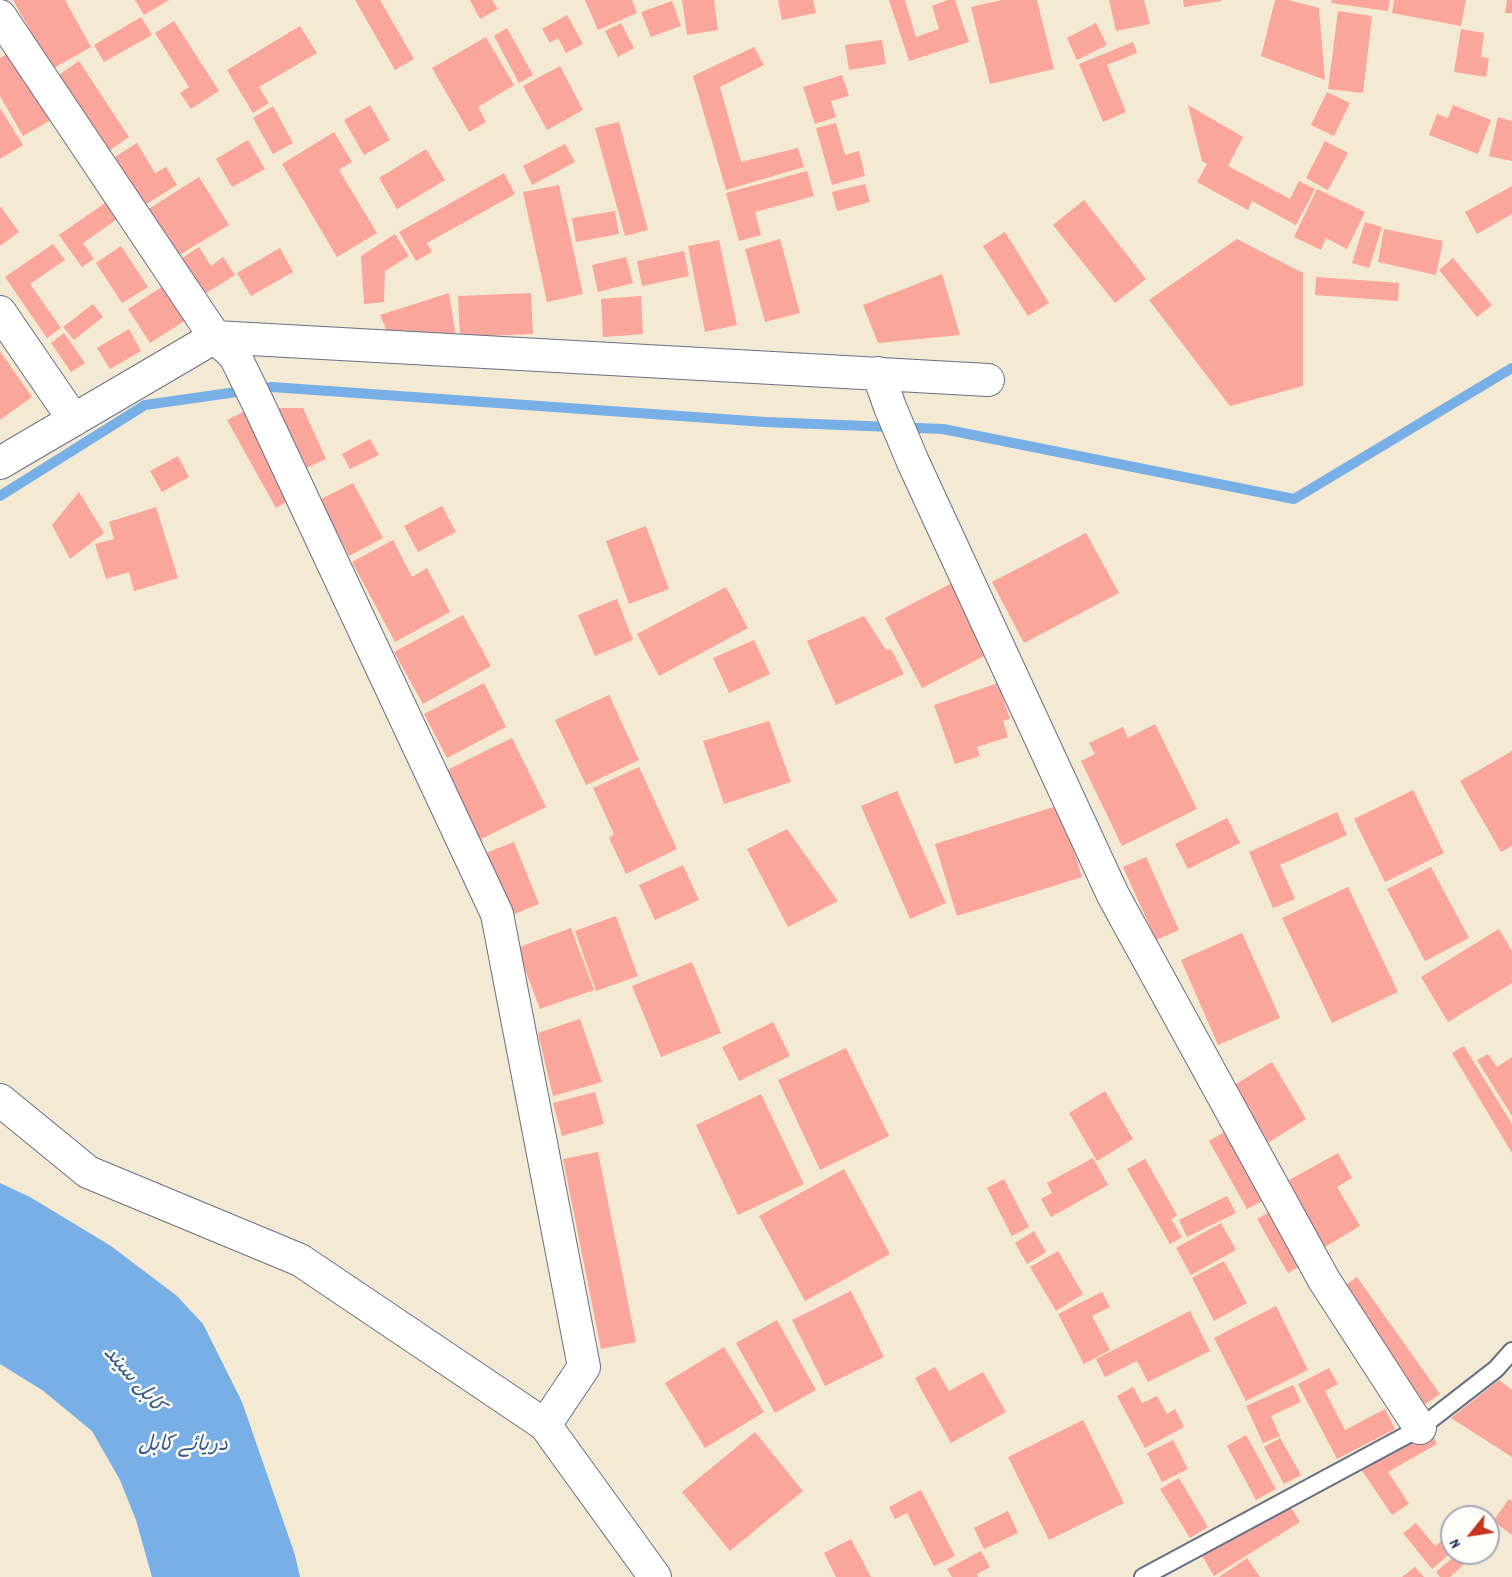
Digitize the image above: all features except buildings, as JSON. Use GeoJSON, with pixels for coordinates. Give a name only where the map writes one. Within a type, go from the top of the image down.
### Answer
{"type":"FeatureCollection","features":[{"type":"Feature","properties":{"kind":"street"},"geometry":{"type":"LineString","coordinates":[[0,16],[225,347],[256,399],[497,914],[584,1367],[545,1425]]}},
{"type":"Feature","properties":{"kind":"street"},"geometry":{"type":"LineString","coordinates":[[0,312],[74,420]]}},
{"type":"Feature","properties":{"kind":"street"},"geometry":{"type":"LineString","coordinates":[[0,463],[74,420],[225,347],[878,373],[988,380]]}},
{"type":"Feature","properties":{"kind":"street"},"geometry":{"type":"LineString","coordinates":[[878,373],[913,462],[1113,895],[1324,1280],[1420,1428]]}},
{"type":"Feature","properties":{"kind":"street"},"geometry":{"type":"LineString","coordinates":[[0,1100],[88,1172],[300,1260],[545,1425],[655,1577]]}},
{"type":"Feature","properties":{"kind":"lane"},"geometry":{"type":"LineString","coordinates":[[1143,1577],[1420,1428],[1496,1369],[1512,1351]]}},
{"type":"Feature","properties":{"kind":"water"},"geometry":{"type":"Polygon","coordinates":[[[0,1183],[30,1197],[111,1246],[177,1296],[203,1324],[242,1402],[295,1555],[300,1577],[152,1577],[136,1520],[120,1480],[92,1431],[42,1390],[0,1364],[0,1183]]]}},
{"type":"Feature","properties":{"kind":"waterway"},"geometry":{"type":"LineString","coordinates":[[0,496],[145,405],[272,387],[765,422],[943,429],[1294,499],[1512,368]]}},
{"type":"Feature","properties":{"kind":"water label","name":"کابل سيند"},"geometry":{"type":"Point","coordinates":[132,1381]}},
{"type":"Feature","properties":{"kind":"water label","name":"دریائے کابل"},"geometry":{"type":"Point","coordinates":[183,1447]}}]}
